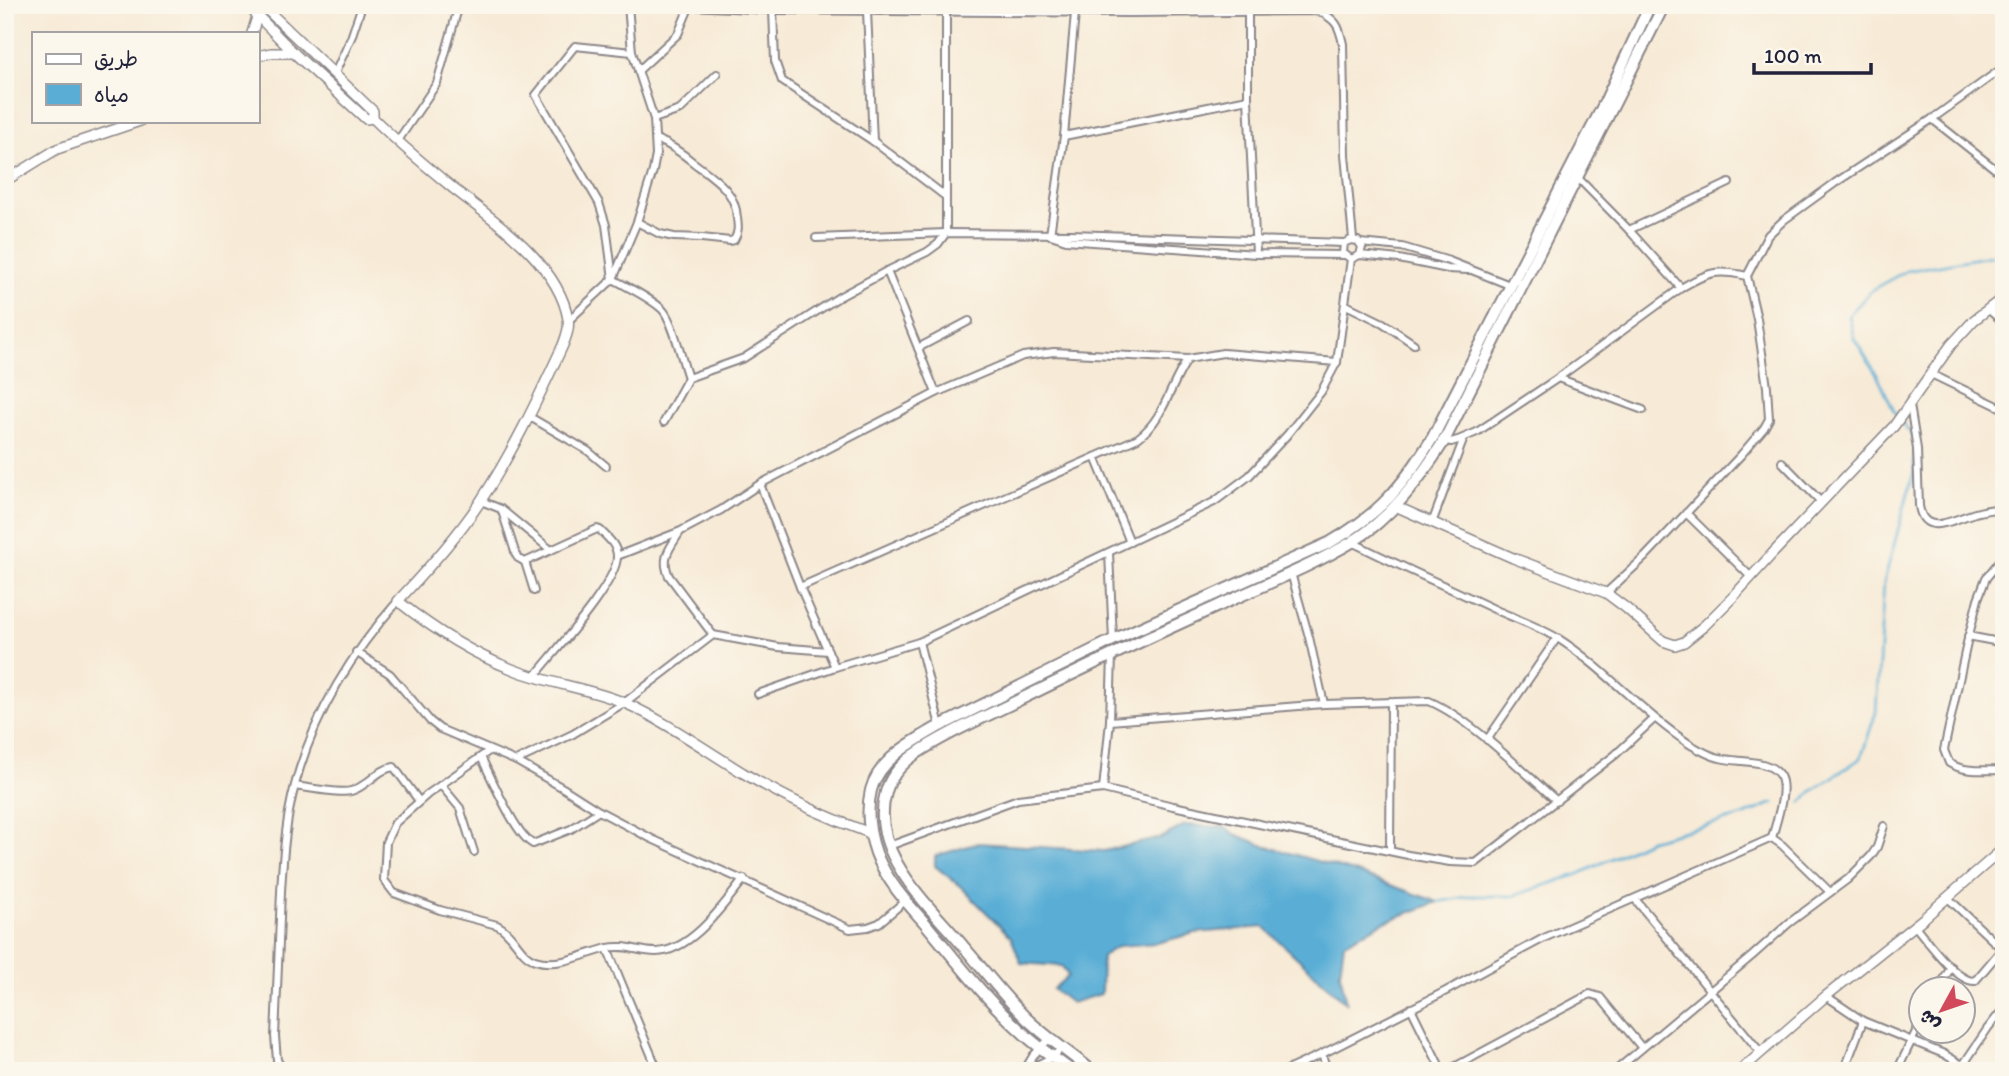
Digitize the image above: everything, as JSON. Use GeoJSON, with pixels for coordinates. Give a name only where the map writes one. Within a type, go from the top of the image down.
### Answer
{"type":"FeatureCollection","features":[{"type":"Feature","properties":{"kind":"main road"},"geometry":{"type":"LineString","coordinates":[[1072,1071],[1013,1024],[905,901],[883,868],[870,833],[868,815],[871,790],[876,778],[884,766],[912,742],[940,726],[969,718],[1291,573],[1352,542],[1395,506],[1427,468],[1650,5]]}},
{"type":"Feature","properties":{"kind":"main road"},"geometry":{"type":"LineString","coordinates":[[1515,287],[1578,178],[1664,5]]}},
{"type":"Feature","properties":{"kind":"main road"},"geometry":{"type":"LineString","coordinates":[[1092,1071],[1020,1012],[909,883],[889,846],[884,830],[886,792],[893,777],[915,755],[969,718],[1112,640],[1270,571],[1351,530],[1370,517],[1439,439]]}},
{"type":"Feature","properties":{"kind":"street"},"geometry":{"type":"LineString","coordinates":[[247,5],[366,119],[373,118]]}},
{"type":"Feature","properties":{"kind":"street"},"geometry":{"type":"LineString","coordinates":[[262,5],[373,111],[373,118],[397,142],[538,260],[551,278],[569,320],[563,345],[530,416],[481,501],[446,547],[356,652],[323,708],[307,746],[289,809],[283,859],[275,1036],[277,1060],[283,1071]]}},
{"type":"Feature","properties":{"kind":"street"},"geometry":{"type":"LineString","coordinates":[[334,75],[362,5]]}},
{"type":"Feature","properties":{"kind":"street"},"geometry":{"type":"LineString","coordinates":[[397,142],[437,83],[460,5]]}},
{"type":"Feature","properties":{"kind":"street"},"geometry":{"type":"LineString","coordinates":[[569,320],[613,279],[637,222],[656,155],[654,119],[632,52],[628,5]]}},
{"type":"Feature","properties":{"kind":"street"},"geometry":{"type":"LineString","coordinates":[[1127,5],[1130,13]]}},
{"type":"Feature","properties":{"kind":"street"},"geometry":{"type":"LineString","coordinates":[[1328,16],[1329,5]]}},
{"type":"Feature","properties":{"kind":"street"},"geometry":{"type":"LineString","coordinates":[[638,71],[678,34],[690,6],[867,11],[946,8],[1074,13],[1220,9],[1248,12],[1319,11],[1334,19],[1343,44],[1345,155],[1356,241],[1362,247],[1360,255]]}},
{"type":"Feature","properties":{"kind":"street"},"geometry":{"type":"LineString","coordinates":[[771,8],[775,61],[782,81],[873,141],[945,196]]}},
{"type":"Feature","properties":{"kind":"street"},"geometry":{"type":"LineString","coordinates":[[664,422],[688,378],[744,358],[809,315],[887,271],[927,253],[939,244],[946,233],[946,8]]}},
{"type":"Feature","properties":{"kind":"street"},"geometry":{"type":"LineString","coordinates":[[867,11],[873,141]]}},
{"type":"Feature","properties":{"kind":"street"},"geometry":{"type":"LineString","coordinates":[[1248,12],[1248,99],[1256,254]]}},
{"type":"Feature","properties":{"kind":"street"},"geometry":{"type":"LineString","coordinates":[[1050,235],[1064,136],[1074,13]]}},
{"type":"Feature","properties":{"kind":"street"},"geometry":{"type":"LineString","coordinates":[[252,32],[257,17]]}},
{"type":"Feature","properties":{"kind":"street"},"geometry":{"type":"LineString","coordinates":[[613,279],[606,225],[599,203],[536,93],[575,46],[632,52]]}},
{"type":"Feature","properties":{"kind":"street"},"geometry":{"type":"LineString","coordinates":[[259,56],[295,53]]}},
{"type":"Feature","properties":{"kind":"street"},"geometry":{"type":"LineString","coordinates":[[1606,593],[1645,558],[1755,439],[1769,419],[1757,319],[1746,276],[1768,235],[1835,183],[1932,119],[2004,67]]}},
{"type":"Feature","properties":{"kind":"street"},"geometry":{"type":"LineString","coordinates":[[654,119],[680,110],[717,74]]}},
{"type":"Feature","properties":{"kind":"street"},"geometry":{"type":"LineString","coordinates":[[1064,136],[1248,99]]}},
{"type":"Feature","properties":{"kind":"street"},"geometry":{"type":"LineString","coordinates":[[1932,119],[2004,176]]}},
{"type":"Feature","properties":{"kind":"street"},"geometry":{"type":"LineString","coordinates":[[5,181],[57,149],[137,122]]}},
{"type":"Feature","properties":{"kind":"street"},"geometry":{"type":"LineString","coordinates":[[637,222],[674,237],[730,241],[737,235],[737,211],[724,187],[715,177],[674,148],[656,139]]}},
{"type":"Feature","properties":{"kind":"street"},"geometry":{"type":"LineString","coordinates":[[1578,178],[1681,288]]}},
{"type":"Feature","properties":{"kind":"street"},"geometry":{"type":"LineString","coordinates":[[1629,230],[1730,183]]}},
{"type":"Feature","properties":{"kind":"street"},"geometry":{"type":"LineString","coordinates":[[816,238],[946,233],[1070,234],[1344,243],[1356,241],[1402,247],[1450,261],[1515,287]]}},
{"type":"Feature","properties":{"kind":"street"},"geometry":{"type":"LineString","coordinates":[[1050,235],[1066,240],[1256,254],[1348,257],[1360,255],[1468,270]]}},
{"type":"Feature","properties":{"kind":"street"},"geometry":{"type":"LineString","coordinates":[[758,694],[919,642],[1214,502],[1249,475],[1287,435],[1321,392],[1337,362],[1346,305],[1348,257],[1343,248],[1344,243]]}},
{"type":"Feature","properties":{"kind":"street"},"geometry":{"type":"LineString","coordinates":[[887,271],[936,393]]}},
{"type":"Feature","properties":{"kind":"street"},"geometry":{"type":"LineString","coordinates":[[1439,439],[1451,442],[1477,432],[1698,278],[1723,271],[1746,276]]}},
{"type":"Feature","properties":{"kind":"street"},"geometry":{"type":"LineString","coordinates":[[613,279],[664,312],[670,322],[688,378]]}},
{"type":"Feature","properties":{"kind":"street"},"geometry":{"type":"LineString","coordinates":[[1395,506],[1513,558],[1606,593],[1659,639],[1675,645],[1692,637],[1705,625],[1894,426],[1951,345],[1974,320],[2004,297]]}},
{"type":"Feature","properties":{"kind":"street"},"geometry":{"type":"LineString","coordinates":[[1346,305],[1384,323],[1414,344]]}},
{"type":"Feature","properties":{"kind":"street"},"geometry":{"type":"LineString","coordinates":[[1988,309],[2004,323]]}},
{"type":"Feature","properties":{"kind":"street"},"geometry":{"type":"LineString","coordinates":[[918,348],[969,321]]}},
{"type":"Feature","properties":{"kind":"street"},"geometry":{"type":"LineString","coordinates":[[617,556],[681,531],[721,510],[760,484],[936,393],[1023,356],[1054,352],[1188,359],[1223,353],[1337,362]]}},
{"type":"Feature","properties":{"kind":"street"},"geometry":{"type":"LineString","coordinates":[[800,587],[1138,438],[1156,421],[1178,373],[1188,359]]}},
{"type":"Feature","properties":{"kind":"street"},"geometry":{"type":"LineString","coordinates":[[1931,373],[2004,409]]}},
{"type":"Feature","properties":{"kind":"street"},"geometry":{"type":"LineString","coordinates":[[1558,377],[1643,410]]}},
{"type":"Feature","properties":{"kind":"street"},"geometry":{"type":"LineString","coordinates":[[1910,405],[1917,449],[1919,506],[1923,518],[1928,523],[1944,524],[1975,513],[2004,508]]}},
{"type":"Feature","properties":{"kind":"street"},"geometry":{"type":"LineString","coordinates":[[530,416],[588,451],[606,466]]}},
{"type":"Feature","properties":{"kind":"street"},"geometry":{"type":"LineString","coordinates":[[1432,523],[1464,438]]}},
{"type":"Feature","properties":{"kind":"street"},"geometry":{"type":"LineString","coordinates":[[1095,457],[1130,542]]}},
{"type":"Feature","properties":{"kind":"street"},"geometry":{"type":"LineString","coordinates":[[1782,462],[1821,502]]}},
{"type":"Feature","properties":{"kind":"street"},"geometry":{"type":"LineString","coordinates":[[760,484],[835,667]]}},
{"type":"Feature","properties":{"kind":"street"},"geometry":{"type":"LineString","coordinates":[[481,501],[501,509],[551,550]]}},
{"type":"Feature","properties":{"kind":"street"},"geometry":{"type":"LineString","coordinates":[[501,509],[516,555],[525,562],[534,592]]}},
{"type":"Feature","properties":{"kind":"street"},"geometry":{"type":"LineString","coordinates":[[1686,513],[1751,577]]}},
{"type":"Feature","properties":{"kind":"street"},"geometry":{"type":"LineString","coordinates":[[525,562],[597,529],[615,546],[617,556],[615,569],[607,584],[535,676]]}},
{"type":"Feature","properties":{"kind":"street"},"geometry":{"type":"LineString","coordinates":[[681,531],[665,556],[664,566],[713,635],[778,647],[828,651]]}},
{"type":"Feature","properties":{"kind":"street"},"geometry":{"type":"LineString","coordinates":[[1352,542],[1398,566],[1557,638],[1603,672],[1654,719],[1708,755],[1764,765],[1778,773],[1782,781],[1782,791],[1772,838]]}},
{"type":"Feature","properties":{"kind":"street"},"geometry":{"type":"LineString","coordinates":[[1109,553],[1112,640]]}},
{"type":"Feature","properties":{"kind":"street"},"geometry":{"type":"LineString","coordinates":[[2004,556],[1986,578],[1968,636],[1944,750],[1949,763],[1964,769],[2004,770]]}},
{"type":"Feature","properties":{"kind":"street"},"geometry":{"type":"LineString","coordinates":[[1291,573],[1324,704]]}},
{"type":"Feature","properties":{"kind":"street"},"geometry":{"type":"LineString","coordinates":[[398,601],[459,644],[513,670],[581,688],[624,703],[655,718],[758,781],[851,827],[870,833]]}},
{"type":"Feature","properties":{"kind":"street"},"geometry":{"type":"LineString","coordinates":[[516,761],[552,745],[624,703],[713,635]]}},
{"type":"Feature","properties":{"kind":"street"},"geometry":{"type":"LineString","coordinates":[[1968,636],[2004,643]]}},
{"type":"Feature","properties":{"kind":"street"},"geometry":{"type":"LineString","coordinates":[[1487,740],[1557,638]]}},
{"type":"Feature","properties":{"kind":"street"},"geometry":{"type":"LineString","coordinates":[[919,642],[940,726]]}},
{"type":"Feature","properties":{"kind":"street"},"geometry":{"type":"LineString","coordinates":[[356,652],[390,674],[430,722],[440,729],[516,761],[599,811],[661,843],[850,929],[879,923],[905,901]]}},
{"type":"Feature","properties":{"kind":"street"},"geometry":{"type":"LineString","coordinates":[[1103,789],[1110,721],[1112,654]]}},
{"type":"Feature","properties":{"kind":"street"},"geometry":{"type":"LineString","coordinates":[[1390,851],[1391,701]]}},
{"type":"Feature","properties":{"kind":"street"},"geometry":{"type":"LineString","coordinates":[[1110,721],[1324,704],[1429,701],[1445,708],[1487,740],[1557,801]]}},
{"type":"Feature","properties":{"kind":"street"},"geometry":{"type":"LineString","coordinates":[[889,846],[1018,799],[1103,789],[1173,807],[1390,851],[1450,862],[1476,863],[1615,755],[1654,719]]}},
{"type":"Feature","properties":{"kind":"street"},"geometry":{"type":"LineString","coordinates":[[489,751],[441,785],[395,823],[386,842],[384,880],[394,893],[505,929],[527,956],[534,960],[555,962],[616,946],[659,952],[684,942],[694,937],[744,879]]}},
{"type":"Feature","properties":{"kind":"street"},"geometry":{"type":"LineString","coordinates":[[481,757],[519,831],[528,842],[538,843],[565,832],[582,824],[599,811]]}},
{"type":"Feature","properties":{"kind":"street"},"geometry":{"type":"LineString","coordinates":[[295,786],[347,792],[394,767],[419,802]]}},
{"type":"Feature","properties":{"kind":"street"},"geometry":{"type":"LineString","coordinates":[[441,785],[460,808],[474,852]]}},
{"type":"Feature","properties":{"kind":"street"},"geometry":{"type":"LineString","coordinates":[[851,827],[868,815]]}},
{"type":"Feature","properties":{"kind":"street"},"geometry":{"type":"LineString","coordinates":[[1615,1071],[1789,923],[1848,879],[1871,856],[1884,826]]}},
{"type":"Feature","properties":{"kind":"street"},"geometry":{"type":"LineString","coordinates":[[1772,838],[1830,892]]}},
{"type":"Feature","properties":{"kind":"street"},"geometry":{"type":"LineString","coordinates":[[1285,1071],[1544,938],[1772,838]]}},
{"type":"Feature","properties":{"kind":"street"},"geometry":{"type":"LineString","coordinates":[[1740,1071],[1826,996],[1915,926],[2004,848]]}},
{"type":"Feature","properties":{"kind":"street"},"geometry":{"type":"LineString","coordinates":[[1995,855],[2004,865]]}},
{"type":"Feature","properties":{"kind":"street"},"geometry":{"type":"LineString","coordinates":[[1915,926],[1951,967],[1965,980],[1972,982],[2003,950],[1947,897]]}},
{"type":"Feature","properties":{"kind":"street"},"geometry":{"type":"LineString","coordinates":[[1635,898],[1760,1053]]}},
{"type":"Feature","properties":{"kind":"street"},"geometry":{"type":"LineString","coordinates":[[607,948],[658,1071]]}},
{"type":"Feature","properties":{"kind":"street"},"geometry":{"type":"LineString","coordinates":[[1947,974],[1951,967]]}},
{"type":"Feature","properties":{"kind":"street"},"geometry":{"type":"LineString","coordinates":[[1411,1008],[1445,1071],[1590,994],[1600,997],[1642,1048]]}},
{"type":"Feature","properties":{"kind":"street"},"geometry":{"type":"LineString","coordinates":[[1826,996],[1863,1021],[1908,1038]]}},
{"type":"Feature","properties":{"kind":"street"},"geometry":{"type":"LineString","coordinates":[[1961,1068],[2004,1008]]}},
{"type":"Feature","properties":{"kind":"street"},"geometry":{"type":"LineString","coordinates":[[1844,1071],[1863,1021]]}},
{"type":"Feature","properties":{"kind":"street"},"geometry":{"type":"LineString","coordinates":[[1024,1071],[1033,1056],[1050,1038]]}},
{"type":"Feature","properties":{"kind":"street"},"geometry":{"type":"LineString","coordinates":[[1897,1071],[1910,1044]]}},
{"type":"Feature","properties":{"kind":"street"},"geometry":{"type":"LineString","coordinates":[[1919,1044],[1961,1068],[1972,1071]]}},
{"type":"Feature","properties":{"kind":"street"},"geometry":{"type":"LineString","coordinates":[[1024,1071],[1053,1057],[1062,1047]]}},
{"type":"Feature","properties":{"kind":"street"},"geometry":{"type":"LineString","coordinates":[[2004,1050],[2001,1061],[2004,1065]]}},
{"type":"Feature","properties":{"kind":"street"},"geometry":{"type":"LineString","coordinates":[[1322,1054],[1327,1071]]}},
{"type":"Feature","properties":{"kind":"water"},"geometry":{"type":"Polygon","coordinates":[[[1185,825],[1225,827],[1262,845],[1351,871],[1438,902],[1382,923],[1344,943],[1340,972],[1346,1003],[1264,927],[1195,933],[1157,943],[1119,946],[1102,956],[1101,994],[1071,1003],[1053,989],[1068,976],[1062,966],[1021,963],[1011,937],[961,887],[935,866],[935,856],[978,843],[1104,851],[1161,838],[1185,825]]]}},
{"type":"Feature","properties":{"kind":"waterway"},"geometry":{"type":"LineString","coordinates":[[1913,437],[1894,411],[1877,375],[1854,338],[1849,315],[1873,289],[1906,271],[1995,255],[2004,251]]}},
{"type":"Feature","properties":{"kind":"waterway"},"geometry":{"type":"LineString","coordinates":[[1801,803],[1811,792],[1861,758],[1876,712],[1884,582],[1914,471],[1914,453]]}},
{"type":"Feature","properties":{"kind":"waterway"},"geometry":{"type":"LineString","coordinates":[[1438,902],[1471,896],[1513,896],[1579,874],[1650,840],[1743,816],[1773,803]]}}]}
